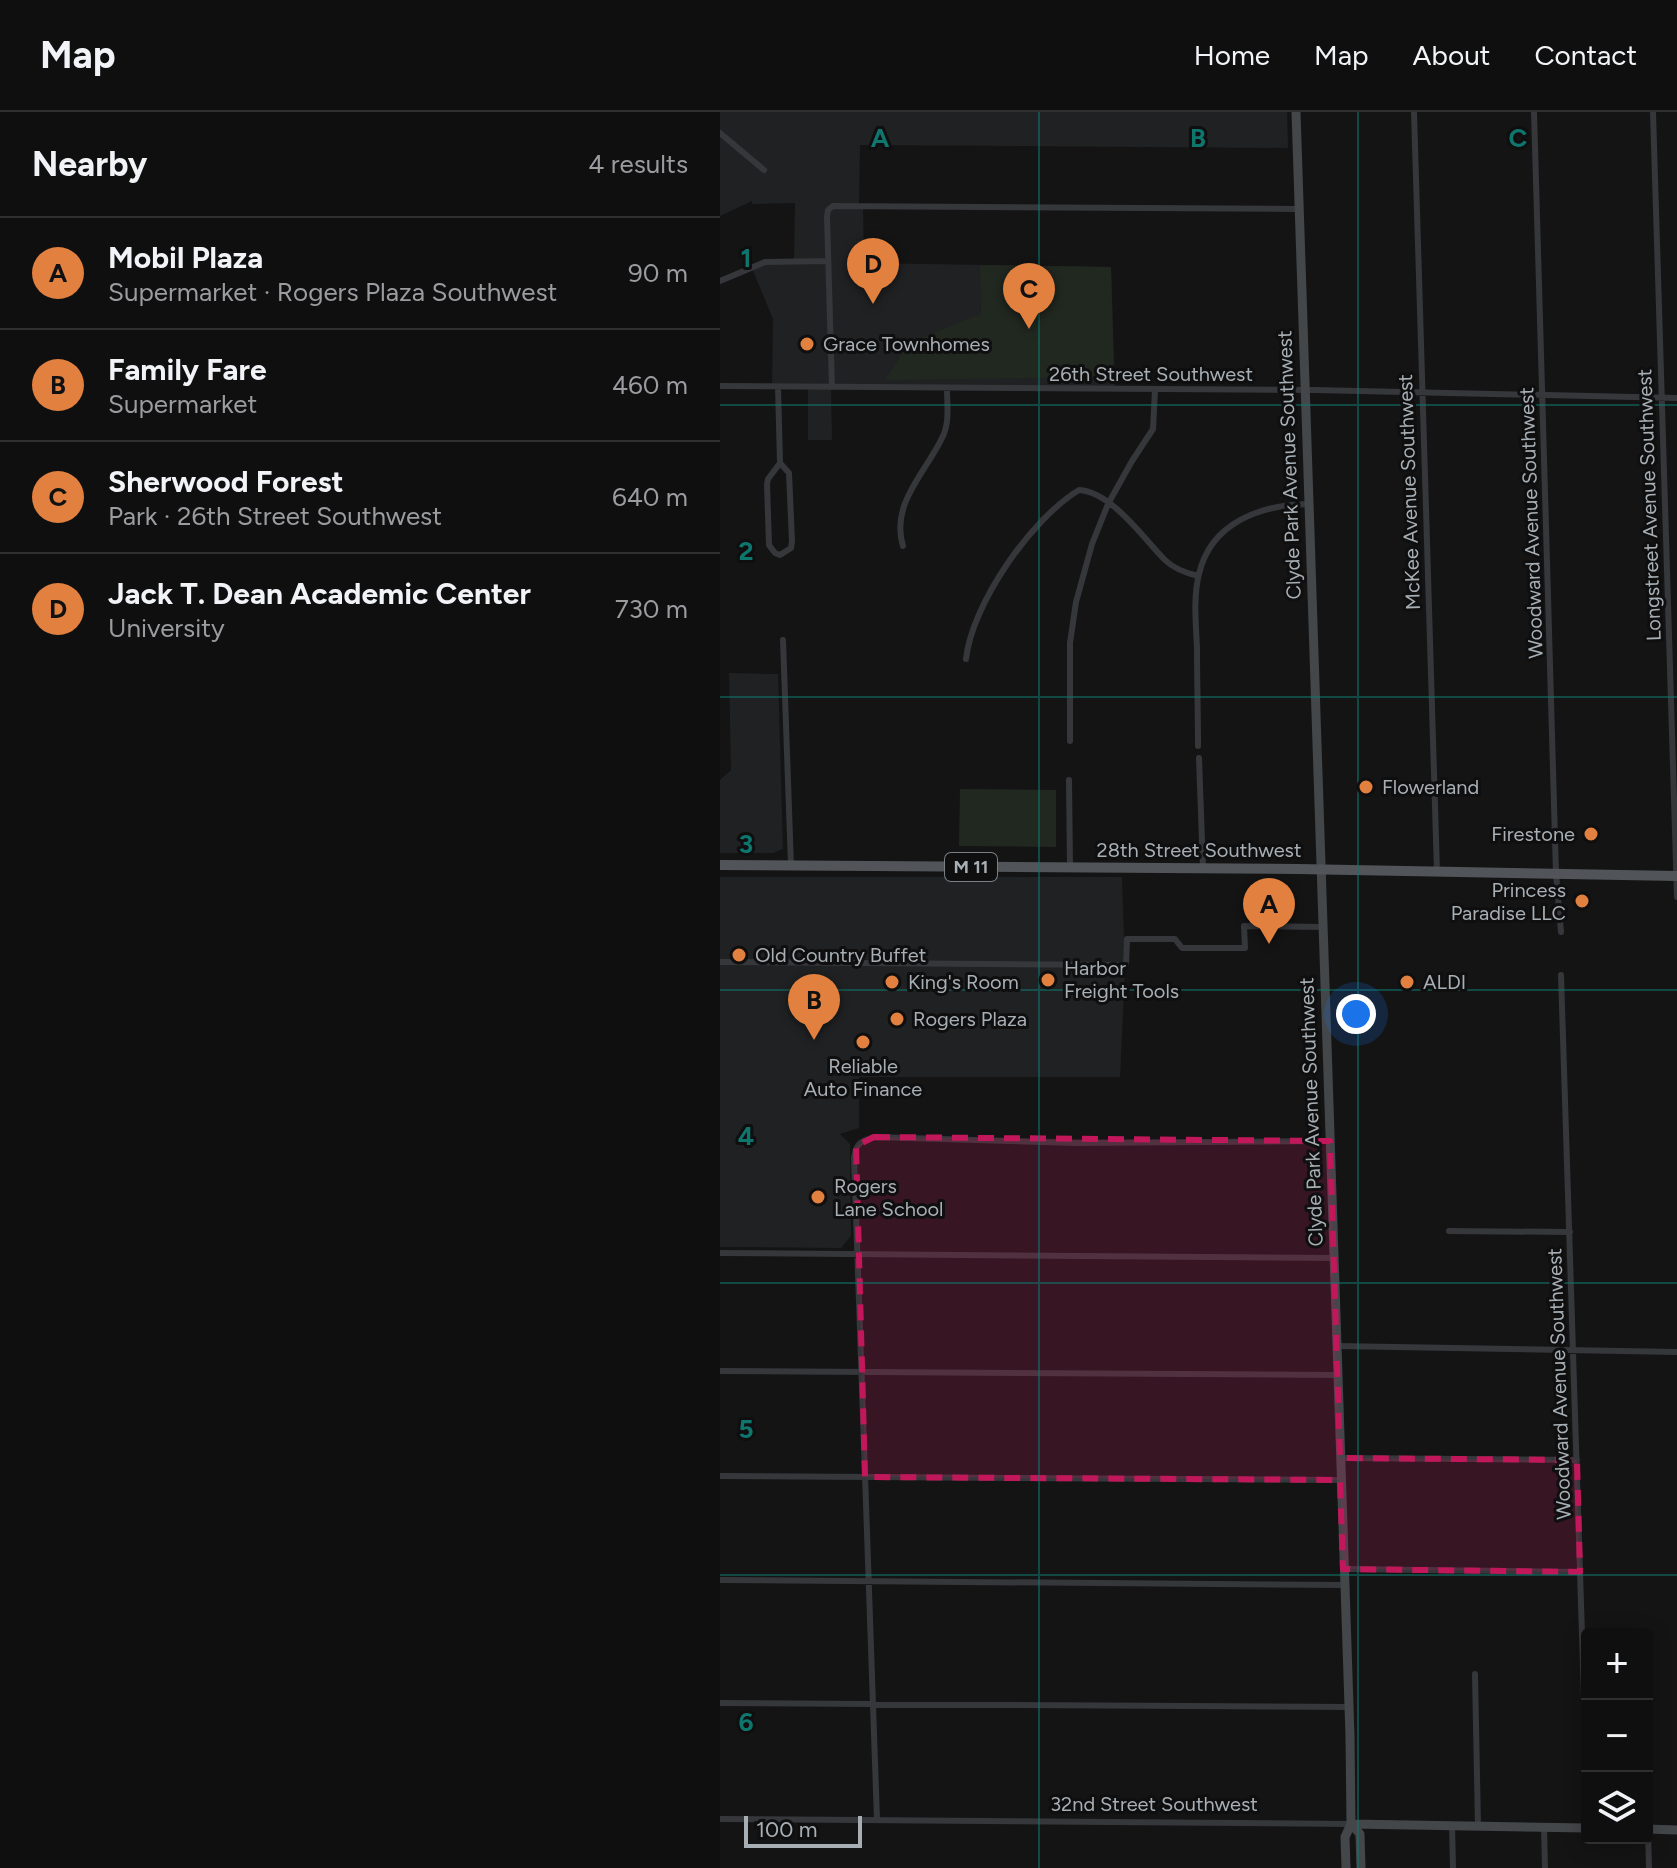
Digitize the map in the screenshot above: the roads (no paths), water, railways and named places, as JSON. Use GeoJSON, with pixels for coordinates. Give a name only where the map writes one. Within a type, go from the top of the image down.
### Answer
{"type":"FeatureCollection","features":[{"type":"Feature","properties":{"kind":"main road","name":"Clyde Park Avenue Southwest"},"geometry":{"type":"LineString","coordinates":[[1296,112],[1349,1707],[1351,1824],[1345,1837],[1346,1868]]}},
{"type":"Feature","properties":{"kind":"main road","name":"28th Street Southwest"},"geometry":{"type":"LineString","coordinates":[[720,865],[1320,869],[1677,876]]}},
{"type":"Feature","properties":{"kind":"main road","name":"Clyde Park Avenue Southwest"},"geometry":{"type":"LineString","coordinates":[[1351,1824],[1360,1834],[1361,1868]]}},
{"type":"Feature","properties":{"kind":"main road","name":"32nd Street Southwest"},"geometry":{"type":"LineString","coordinates":[[1351,1824],[1581,1828]]}},
{"type":"Feature","properties":{"kind":"main road"},"geometry":{"type":"LineString","coordinates":[[1653,1829],[1677,1830]]}},
{"type":"Feature","properties":{"kind":"street","name":"McKee Avenue Southwest"},"geometry":{"type":"LineString","coordinates":[[1414,112],[1437,872]]}},
{"type":"Feature","properties":{"kind":"street","name":"Woodward Avenue Southwest"},"geometry":{"type":"LineString","coordinates":[[1534,112],[1556,873],[1561,932]]}},
{"type":"Feature","properties":{"kind":"street","name":"Longstreet Avenue Southwest"},"geometry":{"type":"LineString","coordinates":[[1653,112],[1677,897]]}},
{"type":"Feature","properties":{"kind":"street"},"geometry":{"type":"LineString","coordinates":[[720,133],[764,170]]}},
{"type":"Feature","properties":{"kind":"street"},"geometry":{"type":"LineString","coordinates":[[832,387],[827,217],[830,208],[850,205],[1298,209]]}},
{"type":"Feature","properties":{"kind":"street"},"geometry":{"type":"LineString","coordinates":[[720,281],[765,262],[828,261]]}},
{"type":"Feature","properties":{"kind":"street","name":"26th Street Southwest"},"geometry":{"type":"LineString","coordinates":[[720,386],[1304,390],[1677,398]]}},
{"type":"Feature","properties":{"kind":"street"},"geometry":{"type":"LineString","coordinates":[[778,387],[780,463],[767,484],[769,545],[780,555],[791,548],[792,541],[789,473],[780,463]]}},
{"type":"Feature","properties":{"kind":"street"},"geometry":{"type":"LineString","coordinates":[[903,546],[900,527],[912,487],[943,437],[947,425],[947,388]]}},
{"type":"Feature","properties":{"kind":"street"},"geometry":{"type":"LineString","coordinates":[[1070,741],[1070,643],[1083,572],[1108,504],[1153,429],[1155,390]]}},
{"type":"Feature","properties":{"kind":"street"},"geometry":{"type":"LineString","coordinates":[[966,659],[969,638],[993,587],[1036,529],[1077,491],[1086,491],[1108,504],[1135,525],[1165,560],[1180,571],[1198,576]]}},
{"type":"Feature","properties":{"kind":"street"},"geometry":{"type":"LineString","coordinates":[[1198,746],[1196,626],[1198,576],[1205,559],[1215,543],[1241,519],[1272,506],[1308,504]]}},
{"type":"Feature","properties":{"kind":"street"},"geometry":{"type":"LineString","coordinates":[[783,640],[791,865]]}},
{"type":"Feature","properties":{"kind":"street"},"geometry":{"type":"LineString","coordinates":[[1199,758],[1203,868]]}},
{"type":"Feature","properties":{"kind":"street"},"geometry":{"type":"LineString","coordinates":[[1069,780],[1070,867]]}},
{"type":"Feature","properties":{"kind":"street"},"geometry":{"type":"LineString","coordinates":[[720,962],[1126,965],[1127,939],[1175,939],[1182,948],[1245,948],[1244,926],[1322,927]]}},
{"type":"Feature","properties":{"kind":"street","name":"Woodward Avenue Southwest"},"geometry":{"type":"LineString","coordinates":[[1561,975],[1586,1772]]}},
{"type":"Feature","properties":{"kind":"street"},"geometry":{"type":"LineString","coordinates":[[877,1820],[856,1146],[874,1137],[1077,1143],[1330,1141]]}},
{"type":"Feature","properties":{"kind":"street"},"geometry":{"type":"LineString","coordinates":[[1449,1231],[1570,1232]]}},
{"type":"Feature","properties":{"kind":"street"},"geometry":{"type":"LineString","coordinates":[[720,1253],[1333,1258]]}},
{"type":"Feature","properties":{"kind":"street"},"geometry":{"type":"LineString","coordinates":[[1336,1346],[1677,1352]]}},
{"type":"Feature","properties":{"kind":"street"},"geometry":{"type":"LineString","coordinates":[[720,1371],[1338,1375]]}},
{"type":"Feature","properties":{"kind":"street"},"geometry":{"type":"LineString","coordinates":[[1340,1458],[1577,1460]]}},
{"type":"Feature","properties":{"kind":"street"},"geometry":{"type":"LineString","coordinates":[[720,1476],[1340,1480]]}},
{"type":"Feature","properties":{"kind":"street"},"geometry":{"type":"LineString","coordinates":[[1343,1569],[1580,1572]]}},
{"type":"Feature","properties":{"kind":"street"},"geometry":{"type":"LineString","coordinates":[[720,1580],[1345,1585]]}},
{"type":"Feature","properties":{"kind":"street"},"geometry":{"type":"LineString","coordinates":[[1475,1674],[1478,1826]]}},
{"type":"Feature","properties":{"kind":"street"},"geometry":{"type":"LineString","coordinates":[[720,1703],[1349,1707]]}},
{"type":"Feature","properties":{"kind":"street","name":"32nd Street Southwest"},"geometry":{"type":"LineString","coordinates":[[720,1819],[1351,1824]]}},
{"type":"Feature","properties":{"kind":"street"},"geometry":{"type":"LineString","coordinates":[[1452,1825],[1453,1868]]}},
{"type":"Feature","properties":{"kind":"street"},"geometry":{"type":"LineString","coordinates":[[1544,1827],[1545,1868]]}},
{"type":"Feature","properties":{"kind":"street"},"geometry":{"type":"LineString","coordinates":[[1648,1844],[1649,1868]]}},
{"type":"Feature","properties":{"kind":"place","name":"Jack T. Dean Academic Center"},"geometry":{"type":"Point","coordinates":[873,304]}},
{"type":"Feature","properties":{"kind":"place","name":"Sherwood Forest"},"geometry":{"type":"Point","coordinates":[1029,329]}},
{"type":"Feature","properties":{"kind":"place","name":"Grace Townhomes"},"geometry":{"type":"Point","coordinates":[807,344]}},
{"type":"Feature","properties":{"kind":"place","name":"Flowerland"},"geometry":{"type":"Point","coordinates":[1366,787]}},
{"type":"Feature","properties":{"kind":"place","name":"Firestone"},"geometry":{"type":"Point","coordinates":[1591,834]}},
{"type":"Feature","properties":{"kind":"place","name":"Princess Paradise LLC"},"geometry":{"type":"Point","coordinates":[1582,901]}},
{"type":"Feature","properties":{"kind":"place","name":"Mobil Plaza"},"geometry":{"type":"Point","coordinates":[1269,944]}},
{"type":"Feature","properties":{"kind":"place","name":"Old Country Buffet"},"geometry":{"type":"Point","coordinates":[739,955]}},
{"type":"Feature","properties":{"kind":"place","name":"Harbor Freight Tools"},"geometry":{"type":"Point","coordinates":[1048,980]}},
{"type":"Feature","properties":{"kind":"place","name":"King's Room"},"geometry":{"type":"Point","coordinates":[892,982]}},
{"type":"Feature","properties":{"kind":"place","name":"ALDI"},"geometry":{"type":"Point","coordinates":[1407,982]}},
{"type":"Feature","properties":{"kind":"place","name":"Rogers Plaza"},"geometry":{"type":"Point","coordinates":[897,1019]}},
{"type":"Feature","properties":{"kind":"place","name":"Family Fare"},"geometry":{"type":"Point","coordinates":[814,1040]}},
{"type":"Feature","properties":{"kind":"place","name":"Reliable Auto Finance"},"geometry":{"type":"Point","coordinates":[863,1042]}},
{"type":"Feature","properties":{"kind":"place","name":"Rogers Lane School"},"geometry":{"type":"Point","coordinates":[818,1197]}}]}
